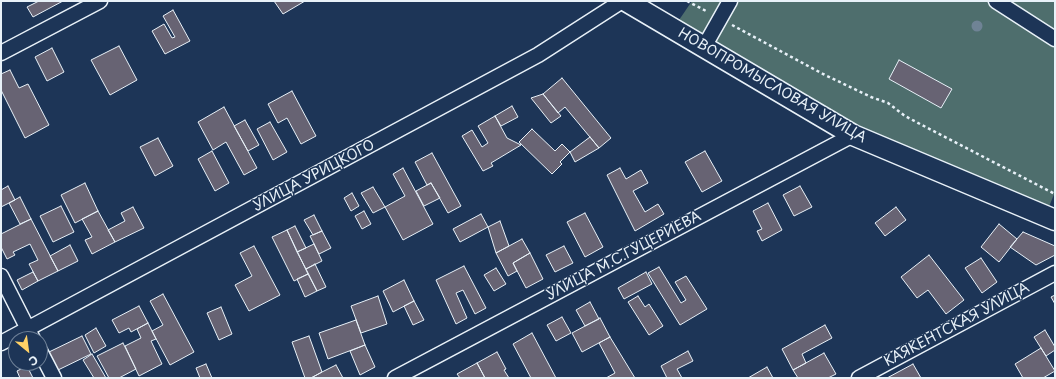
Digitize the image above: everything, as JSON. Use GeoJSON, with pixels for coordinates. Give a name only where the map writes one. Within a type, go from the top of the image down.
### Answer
{"type":"FeatureCollection","features":[{"type":"Feature","properties":{"kind":"main road","name":"НОВОПРОМЫСЛОВАЯ УЛИЦА"},"geometry":{"type":"LineString","coordinates":[[626,1],[853,134],[1055,220]]}},
{"type":"Feature","properties":{"kind":"street"},"geometry":{"type":"LineString","coordinates":[[1,53],[100,1]]}},
{"type":"Feature","properties":{"kind":"street","name":"УЛИЦА УРИЦКОГО"},"geometry":{"type":"LineString","coordinates":[[36,331],[538,55],[622,1]]}},
{"type":"Feature","properties":{"kind":"street"},"geometry":{"type":"LineString","coordinates":[[704,47],[730,1]]}},
{"type":"Feature","properties":{"kind":"street"},"geometry":{"type":"LineString","coordinates":[[996,1],[1055,39]]}},
{"type":"Feature","properties":{"kind":"street","name":"УЛИЦА М.С.ГУЦЕРИЕВА"},"geometry":{"type":"LineString","coordinates":[[395,378],[853,134]]}},
{"type":"Feature","properties":{"kind":"street","name":"КАЯКЕНТСКАЯ УЛИЦА"},"geometry":{"type":"LineString","coordinates":[[859,378],[1055,273]]}},
{"type":"Feature","properties":{"kind":"street"},"geometry":{"type":"LineString","coordinates":[[1,276],[29,331]]}},
{"type":"Feature","properties":{"kind":"street"},"geometry":{"type":"LineString","coordinates":[[48,366],[54,378]]}},
{"type":"Feature","properties":{"kind":"path"},"geometry":{"type":"LineString","coordinates":[[687,1],[823,74],[870,97],[888,103],[920,124],[1055,194]]}},
{"type":"Feature","properties":{"kind":"green space"},"geometry":{"type":"Polygon","coordinates":[[[692,1],[1055,1],[1055,192],[1048,209],[854,124],[782,84],[679,20],[692,1]]]}},
{"type":"Feature","properties":{"kind":"building"},"geometry":{"type":"Polygon","coordinates":[[[39,1],[63,1],[33,17],[27,7],[39,1]]]}},
{"type":"Feature","properties":{"kind":"building"},"geometry":{"type":"Polygon","coordinates":[[[274,1],[305,1],[283,14],[274,1]]]}},
{"type":"Feature","properties":{"kind":"building"},"geometry":{"type":"Polygon","coordinates":[[[173,10],[190,41],[165,54],[152,31],[164,24],[172,38],[175,37],[163,16],[173,10]]]}},
{"type":"Feature","properties":{"kind":"building"},"geometry":{"type":"Polygon","coordinates":[[[119,46],[137,80],[110,95],[91,60],[119,46]]]}},
{"type":"Feature","properties":{"kind":"building"},"geometry":{"type":"Polygon","coordinates":[[[52,48],[64,72],[47,81],[35,57],[52,48]]]}},
{"type":"Feature","properties":{"kind":"building"},"geometry":{"type":"Polygon","coordinates":[[[899,60],[952,89],[941,108],[889,79],[899,60]]]}},
{"type":"Feature","properties":{"kind":"building"},"geometry":{"type":"Polygon","coordinates":[[[10,70],[19,88],[28,84],[49,125],[25,138],[1,90],[1,74],[10,70]]]}},
{"type":"Feature","properties":{"kind":"building"},"geometry":{"type":"Polygon","coordinates":[[[562,78],[611,138],[599,148],[565,107],[558,113],[543,94],[562,78]]]}},
{"type":"Feature","properties":{"kind":"building"},"geometry":{"type":"Polygon","coordinates":[[[292,91],[316,136],[301,144],[287,118],[278,123],[268,104],[292,91]]]}},
{"type":"Feature","properties":{"kind":"building"},"geometry":{"type":"Polygon","coordinates":[[[543,94],[561,116],[551,123],[531,98],[543,94]]]}},
{"type":"Feature","properties":{"kind":"building"},"geometry":{"type":"Polygon","coordinates":[[[512,106],[518,117],[501,126],[495,116],[512,106]]]}},
{"type":"Feature","properties":{"kind":"building"},"geometry":{"type":"Polygon","coordinates":[[[224,107],[257,168],[244,175],[226,142],[213,150],[198,122],[224,107]]]}},
{"type":"Feature","properties":{"kind":"building"},"geometry":{"type":"Polygon","coordinates":[[[495,116],[507,138],[521,145],[491,163],[493,166],[483,171],[462,136],[472,130],[482,147],[488,143],[478,126],[495,116]]]}},
{"type":"Feature","properties":{"kind":"building"},"geometry":{"type":"Polygon","coordinates":[[[245,120],[259,145],[248,151],[234,126],[245,120]]]}},
{"type":"Feature","properties":{"kind":"building"},"geometry":{"type":"Polygon","coordinates":[[[270,122],[287,152],[273,160],[257,129],[270,122]]]}},
{"type":"Feature","properties":{"kind":"building"},"geometry":{"type":"Polygon","coordinates":[[[532,129],[555,151],[562,144],[570,152],[560,162],[562,164],[552,174],[519,142],[532,129]]]}},
{"type":"Feature","properties":{"kind":"building"},"geometry":{"type":"Polygon","coordinates":[[[590,137],[599,148],[575,162],[570,152],[590,137]]]}},
{"type":"Feature","properties":{"kind":"building"},"geometry":{"type":"Polygon","coordinates":[[[158,138],[173,166],[155,176],[140,147],[158,138]]]}},
{"type":"Feature","properties":{"kind":"building"},"geometry":{"type":"Polygon","coordinates":[[[212,151],[229,183],[215,191],[198,159],[212,151]]]}},
{"type":"Feature","properties":{"kind":"building"},"geometry":{"type":"Polygon","coordinates":[[[705,151],[722,181],[702,192],[685,162],[705,151]]]}},
{"type":"Feature","properties":{"kind":"building"},"geometry":{"type":"Polygon","coordinates":[[[432,153],[461,206],[448,213],[431,183],[427,185],[415,162],[432,153]]]}},
{"type":"Feature","properties":{"kind":"building"},"geometry":{"type":"Polygon","coordinates":[[[403,168],[433,224],[403,240],[385,207],[405,196],[393,174],[403,168]]]}},
{"type":"Feature","properties":{"kind":"building"},"geometry":{"type":"Polygon","coordinates":[[[620,168],[626,179],[641,170],[648,183],[633,191],[645,212],[658,204],[664,214],[635,231],[607,175],[620,168]]]}},
{"type":"Feature","properties":{"kind":"building"},"geometry":{"type":"Polygon","coordinates":[[[85,183],[98,211],[75,223],[61,195],[85,183]]]}},
{"type":"Feature","properties":{"kind":"building"},"geometry":{"type":"Polygon","coordinates":[[[431,183],[440,198],[424,206],[416,191],[431,183]]]}},
{"type":"Feature","properties":{"kind":"building"},"geometry":{"type":"Polygon","coordinates":[[[8,186],[15,200],[1,207],[1,190],[8,186]]]}},
{"type":"Feature","properties":{"kind":"building"},"geometry":{"type":"Polygon","coordinates":[[[800,186],[812,207],[794,216],[783,195],[800,186]]]}},
{"type":"Feature","properties":{"kind":"building"},"geometry":{"type":"Polygon","coordinates":[[[373,187],[385,207],[373,213],[361,193],[373,187]]]}},
{"type":"Feature","properties":{"kind":"building"},"geometry":{"type":"Polygon","coordinates":[[[352,193],[359,206],[351,211],[344,198],[352,193]]]}},
{"type":"Feature","properties":{"kind":"building"},"geometry":{"type":"Polygon","coordinates":[[[20,197],[31,219],[20,224],[9,203],[20,197]]]}},
{"type":"Feature","properties":{"kind":"building"},"geometry":{"type":"Polygon","coordinates":[[[768,203],[782,230],[762,241],[757,231],[762,229],[753,211],[768,203]]]}},
{"type":"Feature","properties":{"kind":"building"},"geometry":{"type":"Polygon","coordinates":[[[61,206],[74,232],[53,242],[40,216],[61,206]]]}},
{"type":"Feature","properties":{"kind":"building"},"geometry":{"type":"Polygon","coordinates":[[[133,207],[144,228],[115,242],[108,230],[125,221],[121,213],[133,207]]]}},
{"type":"Feature","properties":{"kind":"building"},"geometry":{"type":"Polygon","coordinates":[[[896,207],[906,220],[885,236],[875,223],[896,207]]]}},
{"type":"Feature","properties":{"kind":"building"},"geometry":{"type":"Polygon","coordinates":[[[98,211],[115,242],[92,254],[85,240],[92,237],[82,219],[98,211]]]}},
{"type":"Feature","properties":{"kind":"building"},"geometry":{"type":"Polygon","coordinates":[[[364,211],[371,224],[362,229],[355,216],[364,211]]]}},
{"type":"Feature","properties":{"kind":"building"},"geometry":{"type":"Polygon","coordinates":[[[585,213],[603,247],[585,257],[567,222],[585,213]]]}},
{"type":"Feature","properties":{"kind":"building"},"geometry":{"type":"Polygon","coordinates":[[[481,214],[488,227],[460,242],[453,229],[481,214]]]}},
{"type":"Feature","properties":{"kind":"building"},"geometry":{"type":"Polygon","coordinates":[[[314,215],[322,231],[313,235],[304,220],[314,215]]]}},
{"type":"Feature","properties":{"kind":"building"},"geometry":{"type":"Polygon","coordinates":[[[31,219],[58,271],[38,281],[29,264],[38,260],[30,244],[13,252],[15,255],[7,259],[1,247],[1,234],[31,219]]]}},
{"type":"Feature","properties":{"kind":"building"},"geometry":{"type":"Polygon","coordinates":[[[500,221],[509,246],[496,253],[488,227],[500,221]]]}},
{"type":"Feature","properties":{"kind":"building"},"geometry":{"type":"Polygon","coordinates":[[[999,224],[1017,239],[999,262],[981,247],[999,224]]]}},
{"type":"Feature","properties":{"kind":"building"},"geometry":{"type":"Polygon","coordinates":[[[295,226],[306,248],[297,252],[287,230],[295,226]]]}},
{"type":"Feature","properties":{"kind":"building"},"geometry":{"type":"Polygon","coordinates":[[[287,230],[308,274],[294,281],[272,237],[287,230]]]}},
{"type":"Feature","properties":{"kind":"building"},"geometry":{"type":"Polygon","coordinates":[[[322,231],[331,248],[319,254],[310,236],[322,231]]]}},
{"type":"Feature","properties":{"kind":"building"},"geometry":{"type":"Polygon","coordinates":[[[1023,232],[1055,246],[1055,255],[1036,265],[1010,247],[1023,232]]]}},
{"type":"Feature","properties":{"kind":"building"},"geometry":{"type":"Polygon","coordinates":[[[522,239],[530,253],[513,263],[517,271],[508,276],[496,253],[522,239]]]}},
{"type":"Feature","properties":{"kind":"building"},"geometry":{"type":"Polygon","coordinates":[[[314,244],[322,261],[306,269],[297,252],[314,244]]]}},
{"type":"Feature","properties":{"kind":"building"},"geometry":{"type":"Polygon","coordinates":[[[70,245],[78,261],[58,271],[50,256],[70,245]]]}},
{"type":"Feature","properties":{"kind":"building"},"geometry":{"type":"Polygon","coordinates":[[[254,246],[280,295],[249,311],[235,285],[252,276],[240,253],[254,246]]]}},
{"type":"Feature","properties":{"kind":"building"},"geometry":{"type":"Polygon","coordinates":[[[564,246],[573,263],[555,272],[546,255],[564,246]]]}},
{"type":"Feature","properties":{"kind":"building"},"geometry":{"type":"Polygon","coordinates":[[[530,253],[543,279],[526,288],[513,263],[530,253]]]}},
{"type":"Feature","properties":{"kind":"building"},"geometry":{"type":"Polygon","coordinates":[[[929,255],[964,300],[946,314],[928,290],[917,298],[901,277],[929,255]]]}},
{"type":"Feature","properties":{"kind":"building"},"geometry":{"type":"Polygon","coordinates":[[[981,258],[997,282],[982,293],[965,268],[981,258]]]}},
{"type":"Feature","properties":{"kind":"building"},"geometry":{"type":"Polygon","coordinates":[[[315,264],[326,287],[317,291],[306,269],[315,264]]]}},
{"type":"Feature","properties":{"kind":"building"},"geometry":{"type":"Polygon","coordinates":[[[464,266],[486,308],[475,314],[463,290],[456,293],[467,318],[456,324],[436,280],[464,266]]]}},
{"type":"Feature","properties":{"kind":"building"},"geometry":{"type":"Polygon","coordinates":[[[659,267],[681,303],[686,300],[675,282],[686,276],[707,309],[680,325],[648,273],[659,267]]]}},
{"type":"Feature","properties":{"kind":"building"},"geometry":{"type":"Polygon","coordinates":[[[496,268],[506,284],[494,291],[484,275],[496,268]]]}},
{"type":"Feature","properties":{"kind":"building"},"geometry":{"type":"Polygon","coordinates":[[[33,272],[38,281],[22,290],[17,280],[33,272]]]}},
{"type":"Feature","properties":{"kind":"building"},"geometry":{"type":"Polygon","coordinates":[[[646,272],[652,284],[624,299],[618,288],[646,272]]]}},
{"type":"Feature","properties":{"kind":"building"},"geometry":{"type":"Polygon","coordinates":[[[308,274],[317,291],[305,297],[297,279],[308,274]]]}},
{"type":"Feature","properties":{"kind":"building"},"geometry":{"type":"Polygon","coordinates":[[[404,280],[414,301],[393,312],[383,291],[404,280]]]}},
{"type":"Feature","properties":{"kind":"building"},"geometry":{"type":"Polygon","coordinates":[[[163,294],[194,352],[170,365],[152,331],[163,325],[150,301],[163,294]]]}},
{"type":"Feature","properties":{"kind":"building"},"geometry":{"type":"Polygon","coordinates":[[[1055,295],[1055,304],[1051,297],[1055,295]]]}},
{"type":"Feature","properties":{"kind":"building"},"geometry":{"type":"Polygon","coordinates":[[[378,296],[387,324],[361,333],[351,306],[378,296]]]}},
{"type":"Feature","properties":{"kind":"building"},"geometry":{"type":"Polygon","coordinates":[[[638,296],[645,307],[649,304],[663,326],[649,335],[628,302],[638,296]]]}},
{"type":"Feature","properties":{"kind":"building"},"geometry":{"type":"Polygon","coordinates":[[[414,301],[424,320],[413,325],[404,306],[414,301]]]}},
{"type":"Feature","properties":{"kind":"building"},"geometry":{"type":"Polygon","coordinates":[[[590,302],[599,319],[585,326],[576,310],[590,302]]]}},
{"type":"Feature","properties":{"kind":"building"},"geometry":{"type":"Polygon","coordinates":[[[139,306],[148,323],[131,332],[129,328],[119,333],[112,320],[139,306]]]}},
{"type":"Feature","properties":{"kind":"building"},"geometry":{"type":"Polygon","coordinates":[[[221,307],[232,334],[219,340],[207,313],[221,307]]]}},
{"type":"Feature","properties":{"kind":"building"},"geometry":{"type":"Polygon","coordinates":[[[562,317],[571,333],[556,341],[547,325],[562,317]]]}},
{"type":"Feature","properties":{"kind":"building"},"geometry":{"type":"Polygon","coordinates":[[[600,318],[610,337],[582,352],[572,333],[600,318]]]}},
{"type":"Feature","properties":{"kind":"building"},"geometry":{"type":"Polygon","coordinates":[[[356,320],[365,345],[328,359],[319,333],[356,320]]]}},
{"type":"Feature","properties":{"kind":"building"},"geometry":{"type":"Polygon","coordinates":[[[148,323],[156,339],[151,341],[162,364],[139,376],[125,346],[141,338],[137,329],[148,323]]]}},
{"type":"Feature","properties":{"kind":"building"},"geometry":{"type":"Polygon","coordinates":[[[825,325],[832,338],[802,354],[806,363],[793,370],[782,349],[825,325]]]}},
{"type":"Feature","properties":{"kind":"building"},"geometry":{"type":"Polygon","coordinates":[[[96,328],[106,346],[94,353],[85,335],[96,328]]]}},
{"type":"Feature","properties":{"kind":"building"},"geometry":{"type":"Polygon","coordinates":[[[1045,330],[1055,347],[1055,350],[1046,356],[1034,337],[1045,330]]]}},
{"type":"Feature","properties":{"kind":"building"},"geometry":{"type":"Polygon","coordinates":[[[532,333],[556,378],[531,378],[513,344],[532,333]]]}},
{"type":"Feature","properties":{"kind":"building"},"geometry":{"type":"Polygon","coordinates":[[[82,336],[91,354],[58,370],[49,352],[82,336]]]}},
{"type":"Feature","properties":{"kind":"building"},"geometry":{"type":"Polygon","coordinates":[[[309,336],[322,372],[311,378],[305,378],[292,342],[309,336]]]}},
{"type":"Feature","properties":{"kind":"building"},"geometry":{"type":"Polygon","coordinates":[[[610,337],[635,378],[606,378],[615,373],[599,343],[610,337]]]}},
{"type":"Feature","properties":{"kind":"building"},"geometry":{"type":"Polygon","coordinates":[[[123,343],[136,369],[119,378],[109,378],[97,356],[123,343]]]}},
{"type":"Feature","properties":{"kind":"building"},"geometry":{"type":"Polygon","coordinates":[[[365,345],[375,367],[360,375],[350,351],[365,345]]]}},
{"type":"Feature","properties":{"kind":"building"},"geometry":{"type":"Polygon","coordinates":[[[1041,348],[1055,371],[1043,378],[1023,378],[1015,364],[1041,348]]]}},
{"type":"Feature","properties":{"kind":"building"},"geometry":{"type":"Polygon","coordinates":[[[688,351],[693,361],[677,369],[682,378],[667,378],[661,366],[688,351]]]}},
{"type":"Feature","properties":{"kind":"building"},"geometry":{"type":"Polygon","coordinates":[[[497,352],[509,378],[485,378],[477,363],[497,352]]]}},
{"type":"Feature","properties":{"kind":"building"},"geometry":{"type":"Polygon","coordinates":[[[824,353],[836,374],[828,378],[798,378],[793,370],[824,353]]]}},
{"type":"Feature","properties":{"kind":"building"},"geometry":{"type":"Polygon","coordinates":[[[92,354],[106,378],[94,378],[83,360],[92,354]]]}},
{"type":"Feature","properties":{"kind":"building"},"geometry":{"type":"Polygon","coordinates":[[[477,363],[485,378],[460,378],[457,374],[477,363]]]}},
{"type":"Feature","properties":{"kind":"building"},"geometry":{"type":"Polygon","coordinates":[[[206,364],[212,378],[200,378],[196,368],[206,364]]]}},
{"type":"Feature","properties":{"kind":"building"},"geometry":{"type":"Polygon","coordinates":[[[913,364],[921,378],[887,378],[913,364]]]}},
{"type":"Feature","properties":{"kind":"building"},"geometry":{"type":"Polygon","coordinates":[[[336,365],[343,378],[311,378],[322,372],[336,365]]]}},
{"type":"Feature","properties":{"kind":"building"},"geometry":{"type":"Polygon","coordinates":[[[767,367],[773,378],[748,378],[767,367]]]}},
{"type":"Feature","properties":{"kind":"building"},"geometry":{"type":"Polygon","coordinates":[[[17,371],[30,371],[33,378],[20,378],[17,371]]]}}]}
